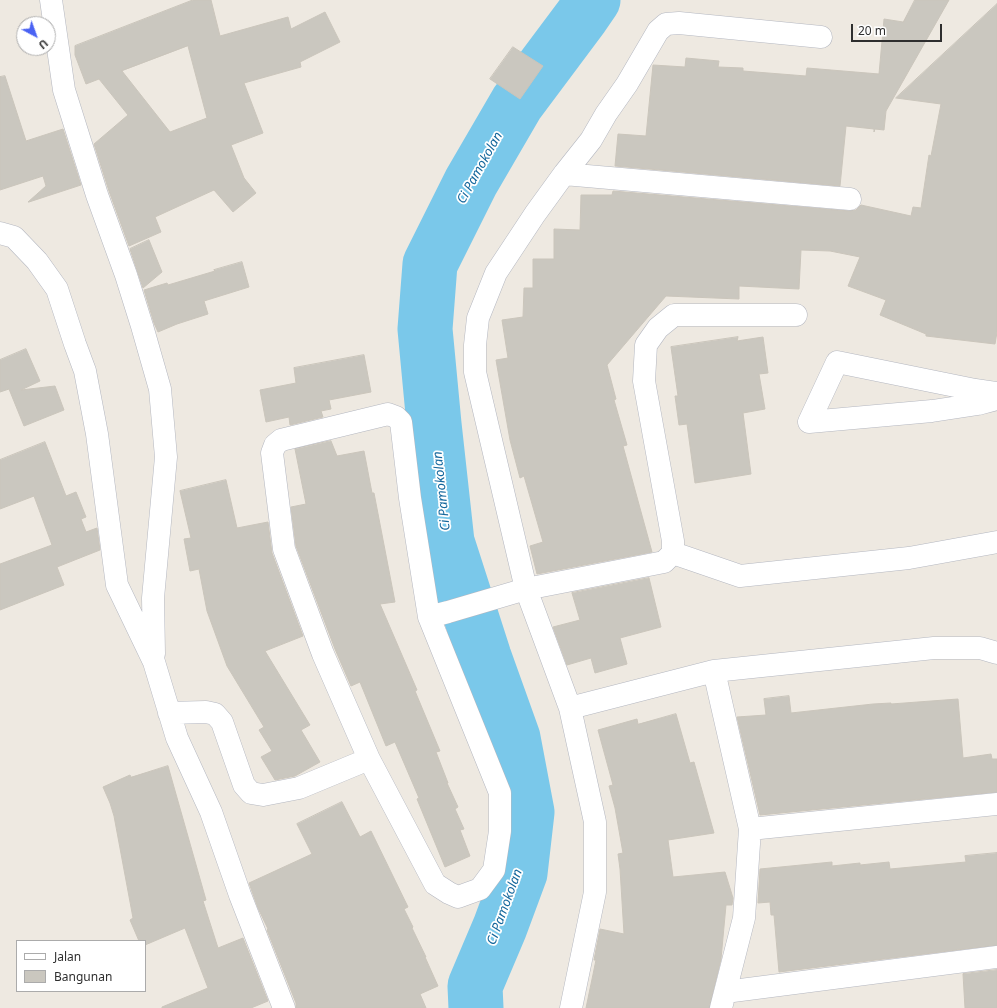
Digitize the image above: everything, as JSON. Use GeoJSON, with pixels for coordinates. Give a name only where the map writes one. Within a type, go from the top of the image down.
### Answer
{"type":"FeatureCollection","features":[{"type":"Feature","properties":{"kind":"street"},"geometry":{"type":"LineString","coordinates":[[51,0],[64,90],[97,195],[126,275],[160,389],[166,457],[153,598],[154,662]]}},
{"type":"Feature","properties":{"kind":"street"},"geometry":{"type":"LineString","coordinates":[[571,1008],[595,892],[595,822],[570,708],[526,589],[475,372],[475,345],[478,318],[496,273],[535,214],[591,140],[606,114],[627,84],[658,31],[666,24],[678,23],[821,37]]}},
{"type":"Feature","properties":{"kind":"street"},"geometry":{"type":"LineString","coordinates":[[564,174],[850,199]]}},
{"type":"Feature","properties":{"kind":"street"},"geometry":{"type":"LineString","coordinates":[[0,233],[14,237],[37,261],[57,289],[85,371],[98,434],[117,585],[154,662],[177,738],[210,812],[240,895],[284,1008]]}},
{"type":"Feature","properties":{"kind":"street"},"geometry":{"type":"LineString","coordinates":[[439,614],[526,589],[664,562],[673,553],[673,541],[644,382],[646,344],[658,328],[674,316],[796,315]]}},
{"type":"Feature","properties":{"kind":"street"},"geometry":{"type":"LineString","coordinates":[[997,393],[975,390],[837,362],[809,422],[932,411],[978,404],[997,399]]}},
{"type":"Feature","properties":{"kind":"street"},"geometry":{"type":"LineString","coordinates":[[388,414],[396,417],[401,422],[410,498],[439,614],[500,793],[500,831],[494,870],[480,889],[458,897],[435,884],[368,759],[323,654],[284,549],[272,453],[275,445],[281,440],[388,414]]}},
{"type":"Feature","properties":{"kind":"street"},"geometry":{"type":"LineString","coordinates":[[673,553],[740,576],[908,558],[997,542]]}},
{"type":"Feature","properties":{"kind":"street"},"geometry":{"type":"LineString","coordinates":[[570,708],[714,671],[934,648],[980,648],[997,653]]}},
{"type":"Feature","properties":{"kind":"street"},"geometry":{"type":"LineString","coordinates":[[714,671],[750,829],[744,918],[723,1000],[997,957]]}},
{"type":"Feature","properties":{"kind":"street"},"geometry":{"type":"LineString","coordinates":[[169,713],[206,712],[215,714],[222,722],[244,785],[251,793],[263,795],[300,788],[368,759]]}},
{"type":"Feature","properties":{"kind":"street"},"geometry":{"type":"LineString","coordinates":[[750,829],[997,804]]}},
{"type":"Feature","properties":{"kind":"building"},"geometry":{"type":"Polygon","coordinates":[[[193,0],[211,0],[220,36],[288,17],[291,29],[325,12],[340,42],[300,62],[301,67],[244,83],[263,133],[231,145],[244,178],[256,193],[233,212],[214,190],[155,217],[161,232],[129,246],[94,144],[128,115],[99,79],[86,84],[75,55],[75,46],[193,0]],[[188,46],[122,71],[170,132],[207,118],[188,46]]]}},
{"type":"Feature","properties":{"kind":"building"},"geometry":{"type":"Polygon","coordinates":[[[915,0],[949,0],[886,111],[884,130],[875,129],[874,132],[874,129],[846,126],[840,186],[615,166],[618,134],[646,136],[653,65],[685,67],[686,58],[719,61],[718,67],[743,68],[743,71],[806,76],[807,68],[879,74],[884,19],[903,22],[915,0]]]}},
{"type":"Feature","properties":{"kind":"building"},"geometry":{"type":"Polygon","coordinates":[[[997,4],[997,332],[995,344],[926,336],[926,334],[880,315],[886,300],[848,286],[860,257],[830,251],[801,250],[799,289],[739,286],[739,299],[666,296],[607,365],[616,399],[614,400],[627,445],[623,446],[652,552],[537,574],[530,546],[543,542],[524,476],[520,478],[510,440],[496,360],[508,358],[502,320],[523,317],[524,288],[533,288],[533,259],[554,259],[554,229],[580,230],[581,195],[612,195],[613,191],[849,211],[856,210],[861,205],[911,216],[913,207],[921,208],[929,155],[931,156],[941,104],[896,98],[997,4]]]}},
{"type":"Feature","properties":{"kind":"building"},"geometry":{"type":"Polygon","coordinates":[[[513,47],[543,66],[520,99],[490,79],[513,47]]]}},
{"type":"Feature","properties":{"kind":"building"},"geometry":{"type":"Polygon","coordinates":[[[5,76],[26,141],[63,129],[81,185],[29,202],[46,186],[43,176],[0,190],[0,77],[5,76]]]}},
{"type":"Feature","properties":{"kind":"building"},"geometry":{"type":"Polygon","coordinates":[[[149,240],[162,272],[143,288],[130,249],[149,240]]]}},
{"type":"Feature","properties":{"kind":"building"},"geometry":{"type":"Polygon","coordinates":[[[242,262],[249,287],[204,301],[208,314],[158,332],[144,290],[167,283],[168,285],[242,262]]]}},
{"type":"Feature","properties":{"kind":"building"},"geometry":{"type":"Polygon","coordinates":[[[738,337],[737,341],[763,337],[768,373],[759,374],[765,409],[743,413],[751,474],[695,483],[687,424],[679,425],[675,396],[678,396],[671,347],[738,337]]]}},
{"type":"Feature","properties":{"kind":"building"},"geometry":{"type":"Polygon","coordinates":[[[26,349],[40,381],[21,390],[55,386],[64,410],[24,426],[9,389],[0,392],[0,360],[26,349]]]}},
{"type":"Feature","properties":{"kind":"building"},"geometry":{"type":"Polygon","coordinates":[[[364,355],[371,392],[329,400],[331,409],[321,411],[323,417],[290,425],[289,417],[266,422],[260,390],[296,383],[294,368],[364,355]]]}},
{"type":"Feature","properties":{"kind":"building"},"geometry":{"type":"Polygon","coordinates":[[[331,441],[337,456],[364,451],[372,493],[374,493],[395,602],[380,604],[417,690],[415,691],[440,751],[436,752],[447,783],[458,807],[455,809],[464,829],[460,830],[470,856],[445,867],[417,799],[419,798],[395,742],[386,746],[360,682],[351,686],[335,649],[296,546],[291,507],[306,504],[295,449],[331,441]]]}},
{"type":"Feature","properties":{"kind":"building"},"geometry":{"type":"Polygon","coordinates":[[[45,442],[66,496],[76,492],[86,517],[81,519],[86,532],[97,528],[100,550],[57,567],[64,585],[0,610],[0,564],[52,545],[34,496],[0,509],[0,460],[45,442]]]}},
{"type":"Feature","properties":{"kind":"building"},"geometry":{"type":"Polygon","coordinates":[[[226,480],[237,528],[268,522],[272,553],[303,636],[265,651],[310,725],[301,730],[320,762],[295,776],[275,780],[261,757],[272,751],[259,730],[264,727],[227,666],[207,611],[199,569],[190,571],[184,539],[191,538],[180,491],[226,480]]]}},
{"type":"Feature","properties":{"kind":"building"},"geometry":{"type":"Polygon","coordinates":[[[649,578],[661,627],[620,638],[627,664],[595,673],[591,658],[567,665],[553,627],[580,620],[572,593],[649,578]]]}},
{"type":"Feature","properties":{"kind":"building"},"geometry":{"type":"Polygon","coordinates":[[[789,696],[791,713],[873,704],[958,699],[963,758],[991,754],[992,759],[997,759],[997,792],[760,815],[737,717],[766,715],[764,699],[789,696]]]}},
{"type":"Feature","properties":{"kind":"building"},"geometry":{"type":"Polygon","coordinates":[[[676,714],[690,763],[694,762],[714,833],[668,840],[673,877],[725,872],[733,898],[732,905],[726,905],[721,959],[709,1008],[586,1008],[596,960],[594,960],[600,929],[624,934],[618,854],[623,853],[615,808],[609,786],[613,785],[598,730],[637,719],[638,724],[676,714]]]}},
{"type":"Feature","properties":{"kind":"building"},"geometry":{"type":"Polygon","coordinates":[[[168,766],[206,900],[203,901],[218,948],[243,938],[268,1001],[251,1008],[162,1008],[208,988],[185,928],[146,945],[146,940],[139,940],[130,920],[133,918],[114,816],[103,787],[130,775],[131,777],[168,766]]]}},
{"type":"Feature","properties":{"kind":"building"},"geometry":{"type":"Polygon","coordinates":[[[342,802],[360,837],[371,831],[408,907],[404,909],[438,986],[420,994],[426,1008],[296,1008],[296,1003],[249,883],[312,854],[297,824],[342,802]]]}},
{"type":"Feature","properties":{"kind":"building"},"geometry":{"type":"Polygon","coordinates":[[[997,853],[997,945],[779,972],[774,915],[771,915],[770,902],[758,903],[760,869],[832,862],[832,866],[889,862],[890,869],[966,862],[965,856],[997,853]]]}},
{"type":"Feature","properties":{"kind":"building"},"geometry":{"type":"Polygon","coordinates":[[[997,970],[997,1008],[965,1008],[963,974],[997,970]]]}},
{"type":"Feature","properties":{"kind":"waterway","name":"Ci Pamokolan"},"geometry":{"type":"LineString","coordinates":[[476,1008],[475,986],[500,927],[520,873],[527,812],[513,738],[484,657],[447,542],[425,329],[430,264],[471,182],[517,103],[593,0]]}}]}
